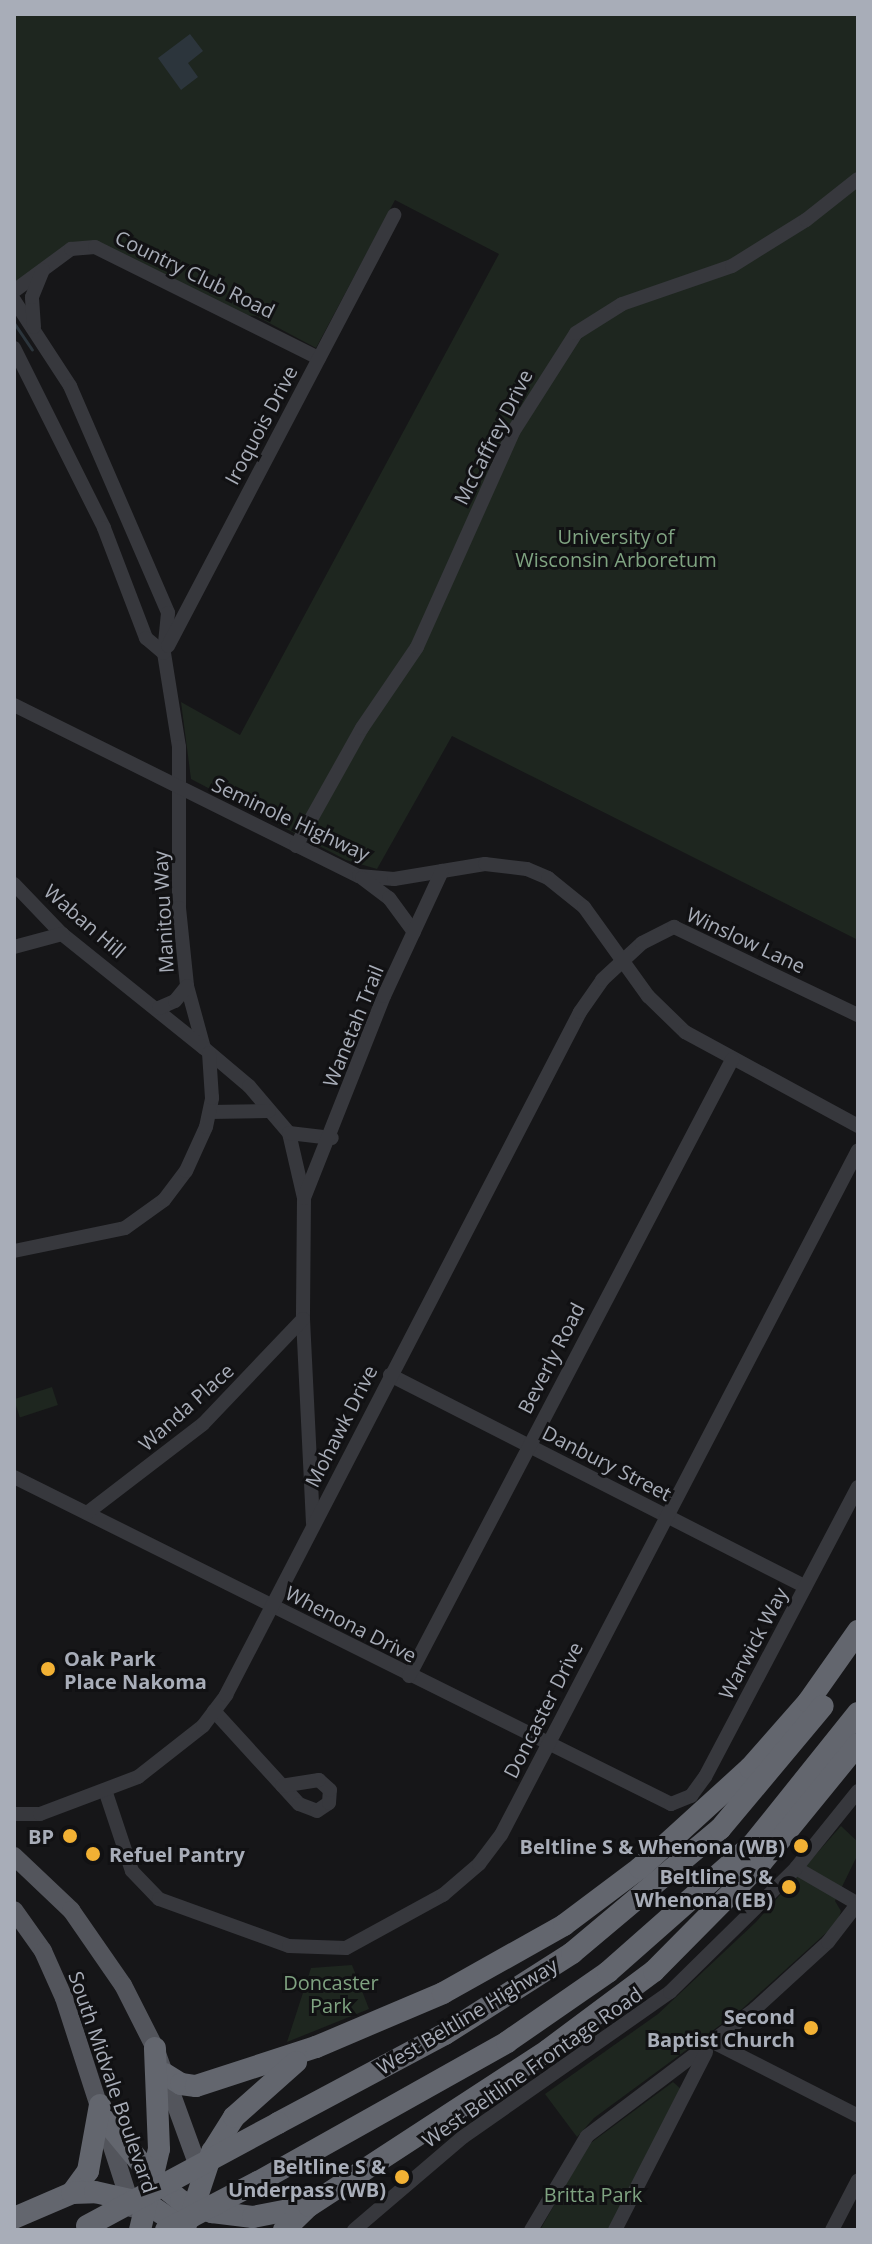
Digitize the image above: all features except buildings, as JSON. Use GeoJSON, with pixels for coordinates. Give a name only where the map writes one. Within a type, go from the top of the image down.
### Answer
{"type":"FeatureCollection","features":[{"type":"Feature","properties":{"kind":"highway"},"geometry":{"type":"LineString","coordinates":[[165,2074],[181,2084],[196,2086],[316,2047],[490,1969],[588,1908],[750,1768],[808,1702],[858,1631]]}},
{"type":"Feature","properties":{"kind":"highway","name":"West Beltline Highway"},"geometry":{"type":"LineString","coordinates":[[84,2228],[501,2001],[655,1888],[750,1798],[858,1656]]}},
{"type":"Feature","properties":{"kind":"highway","name":"West Beltline Highway"},"geometry":{"type":"LineString","coordinates":[[166,2230],[507,2042],[608,1972],[753,1844],[858,1713]]}},
{"type":"Feature","properties":{"kind":"highway"},"geometry":{"type":"LineString","coordinates":[[284,2230],[309,2206],[548,2050],[654,1971],[771,1852],[858,1744]]}},
{"type":"Feature","properties":{"kind":"highway"},"geometry":{"type":"LineString","coordinates":[[207,2216],[202,2178],[234,2117],[316,2047]]}},
{"type":"Feature","properties":{"kind":"highway"},"geometry":{"type":"LineString","coordinates":[[139,2230],[138,2201],[154,2179],[161,2127],[155,2048]]}},
{"type":"Feature","properties":{"kind":"highway"},"geometry":{"type":"LineString","coordinates":[[103,2113],[154,2179],[207,2216],[253,2217],[309,2206]]}},
{"type":"Feature","properties":{"kind":"highway"},"geometry":{"type":"LineString","coordinates":[[72,2193],[88,2171],[103,2113]]}},
{"type":"Feature","properties":{"kind":"highway"},"geometry":{"type":"LineString","coordinates":[[14,2218],[72,2193],[138,2201],[186,2230],[207,2216]]}},
{"type":"Feature","properties":{"kind":"main road","name":"South Midvale Boulevard"},"geometry":{"type":"LineString","coordinates":[[14,1856],[61,1899],[97,1945],[155,2048],[202,2178]]}},
{"type":"Feature","properties":{"kind":"main road","name":"South Midvale Boulevard"},"geometry":{"type":"LineString","coordinates":[[14,1910],[54,1974],[138,2201]]}},
{"type":"Feature","properties":{"kind":"street","name":"McCaffrey Drive"},"geometry":{"type":"LineString","coordinates":[[296,846],[362,728],[417,647],[507,444],[576,333],[622,304],[732,266],[806,220],[858,179]]}},
{"type":"Feature","properties":{"kind":"street","name":"Iroquois Drive"},"geometry":{"type":"LineString","coordinates":[[164,653],[394,215]]}},
{"type":"Feature","properties":{"kind":"street","name":"Country Club Road"},"geometry":{"type":"LineString","coordinates":[[14,291],[71,249],[95,247],[319,358]]}},
{"type":"Feature","properties":{"kind":"street"},"geometry":{"type":"LineString","coordinates":[[35,331],[32,297],[44,268]]}},
{"type":"Feature","properties":{"kind":"street","name":"Manitou Way"},"geometry":{"type":"LineString","coordinates":[[14,300],[70,386],[168,613],[164,653],[180,788],[179,908],[187,986],[207,1051]]}},
{"type":"Feature","properties":{"kind":"street"},"geometry":{"type":"LineString","coordinates":[[14,348],[104,528],[146,638],[164,653]]}},
{"type":"Feature","properties":{"kind":"street","name":"Seminole Highway"},"geometry":{"type":"LineString","coordinates":[[14,705],[359,876],[394,879],[509,865],[548,878],[584,907],[664,1014],[732,1060],[858,1126]]}},
{"type":"Feature","properties":{"kind":"street","name":"Wanetah Trail"},"geometry":{"type":"LineString","coordinates":[[304,1198],[332,1138],[368,1033],[442,871]]}},
{"type":"Feature","properties":{"kind":"street"},"geometry":{"type":"LineString","coordinates":[[359,876],[389,898],[414,932]]}},
{"type":"Feature","properties":{"kind":"street","name":"Waban Hill"},"geometry":{"type":"LineString","coordinates":[[14,884],[62,934],[159,1008],[207,1051]]}},
{"type":"Feature","properties":{"kind":"street","name":"Winslow Lane"},"geometry":{"type":"LineString","coordinates":[[622,961],[659,931],[674,927],[858,1015]]}},
{"type":"Feature","properties":{"kind":"street"},"geometry":{"type":"LineString","coordinates":[[14,947],[62,934]]}},
{"type":"Feature","properties":{"kind":"street","name":"Mohawk Drive"},"geometry":{"type":"LineString","coordinates":[[14,1814],[40,1814],[106,1793],[169,1757],[214,1711],[580,1012],[622,961]]}},
{"type":"Feature","properties":{"kind":"street"},"geometry":{"type":"LineString","coordinates":[[159,1008],[175,1001],[187,986]]}},
{"type":"Feature","properties":{"kind":"street"},"geometry":{"type":"LineString","coordinates":[[207,1051],[289,1133],[304,1198],[303,1319],[313,1523]]}},
{"type":"Feature","properties":{"kind":"street"},"geometry":{"type":"LineString","coordinates":[[14,1251],[82,1240],[142,1219],[179,1182],[210,1112],[207,1051]]}},
{"type":"Feature","properties":{"kind":"street","name":"Beverly Road"},"geometry":{"type":"LineString","coordinates":[[409,1676],[732,1060]]}},
{"type":"Feature","properties":{"kind":"street"},"geometry":{"type":"LineString","coordinates":[[210,1112],[269,1111]]}},
{"type":"Feature","properties":{"kind":"street"},"geometry":{"type":"LineString","coordinates":[[289,1133],[332,1138]]}},
{"type":"Feature","properties":{"kind":"street","name":"Doncaster Drive"},"geometry":{"type":"LineString","coordinates":[[106,1793],[132,1871],[159,1899],[289,1946],[346,1948],[443,1895],[479,1864],[501,1835],[858,1150]]}},
{"type":"Feature","properties":{"kind":"street","name":"Wanda Place"},"geometry":{"type":"LineString","coordinates":[[87,1513],[203,1424],[303,1319]]}},
{"type":"Feature","properties":{"kind":"street","name":"Danbury Street"},"geometry":{"type":"LineString","coordinates":[[390,1375],[805,1586]]}},
{"type":"Feature","properties":{"kind":"street","name":"Whenona Drive"},"geometry":{"type":"LineString","coordinates":[[14,1477],[547,1746],[671,1804]]}},
{"type":"Feature","properties":{"kind":"street","name":"Warwick Way"},"geometry":{"type":"LineString","coordinates":[[671,1804],[691,1796],[705,1777],[858,1487]]}},
{"type":"Feature","properties":{"kind":"street"},"geometry":{"type":"LineString","coordinates":[[214,1711],[282,1786]]}},
{"type":"Feature","properties":{"kind":"street","name":"West Beltline Frontage Road"},"geometry":{"type":"LineString","coordinates":[[354,2230],[463,2137],[670,1992],[796,1868],[858,1791]]}},
{"type":"Feature","properties":{"kind":"street"},"geometry":{"type":"LineString","coordinates":[[531,2230],[587,2136],[711,2046],[828,1942],[858,1904],[796,1868]]}},
{"type":"Feature","properties":{"kind":"street"},"geometry":{"type":"LineString","coordinates":[[711,2046],[858,2116]]}},
{"type":"Feature","properties":{"kind":"street"},"geometry":{"type":"LineString","coordinates":[[615,2230],[711,2046]]}},
{"type":"Feature","properties":{"kind":"street"},"geometry":{"type":"LineString","coordinates":[[832,2230],[858,2180]]}},
{"type":"Feature","properties":{"kind":"green space","name":"University of Wisconsin Arboretum"},"geometry":{"type":"Polygon","coordinates":[[[14,14],[858,14],[858,940],[452,736],[377,869],[346,860],[191,779],[181,702],[240,735],[499,254],[395,200],[316,348],[256,316],[235,315],[85,246],[14,291],[14,14]]]}},
{"type":"Feature","properties":{"kind":"green space"},"geometry":{"type":"Polygon","coordinates":[[[52,1387],[58,1405],[20,1417],[14,1399],[52,1387]]]}},
{"type":"Feature","properties":{"kind":"green space"},"geometry":{"type":"Polygon","coordinates":[[[841,1826],[858,1842],[858,1854],[835,1901],[841,1911],[837,1923],[742,2009],[594,2118],[577,2137],[545,2094],[658,2014],[756,1922],[841,1826]]]}},
{"type":"Feature","properties":{"kind":"green space","name":"Doncaster Park"},"geometry":{"type":"Polygon","coordinates":[[[352,1965],[369,2009],[287,2042],[311,1968],[352,1965]]]}},
{"type":"Feature","properties":{"kind":"green space","name":"Britta Park"},"geometry":{"type":"Polygon","coordinates":[[[673,2082],[681,2089],[609,2230],[540,2230],[588,2145],[673,2082]]]}},
{"type":"Feature","properties":{"kind":"shaded area"},"geometry":{"type":"Polygon","coordinates":[[[190,34],[203,51],[188,63],[198,77],[181,90],[158,58],[190,34]]]}},
{"type":"Feature","properties":{"kind":"waterway"},"geometry":{"type":"LineString","coordinates":[[14,323],[32,350]]}},
{"type":"Feature","properties":{"kind":"place","name":"Oak Park Place Nakoma"},"geometry":{"type":"Point","coordinates":[48,1669]}},
{"type":"Feature","properties":{"kind":"place","name":"BP"},"geometry":{"type":"Point","coordinates":[70,1836]}},
{"type":"Feature","properties":{"kind":"place","name":"Beltline S & Whenona (WB)"},"geometry":{"type":"Point","coordinates":[801,1846]}},
{"type":"Feature","properties":{"kind":"place","name":"Refuel Pantry"},"geometry":{"type":"Point","coordinates":[93,1854]}},
{"type":"Feature","properties":{"kind":"place","name":"Beltline S & Whenona (EB)"},"geometry":{"type":"Point","coordinates":[789,1887]}},
{"type":"Feature","properties":{"kind":"place","name":"Second Baptist Church"},"geometry":{"type":"Point","coordinates":[811,2028]}},
{"type":"Feature","properties":{"kind":"place","name":"Beltline S & Underpass (WB)"},"geometry":{"type":"Point","coordinates":[402,2177]}}]}
